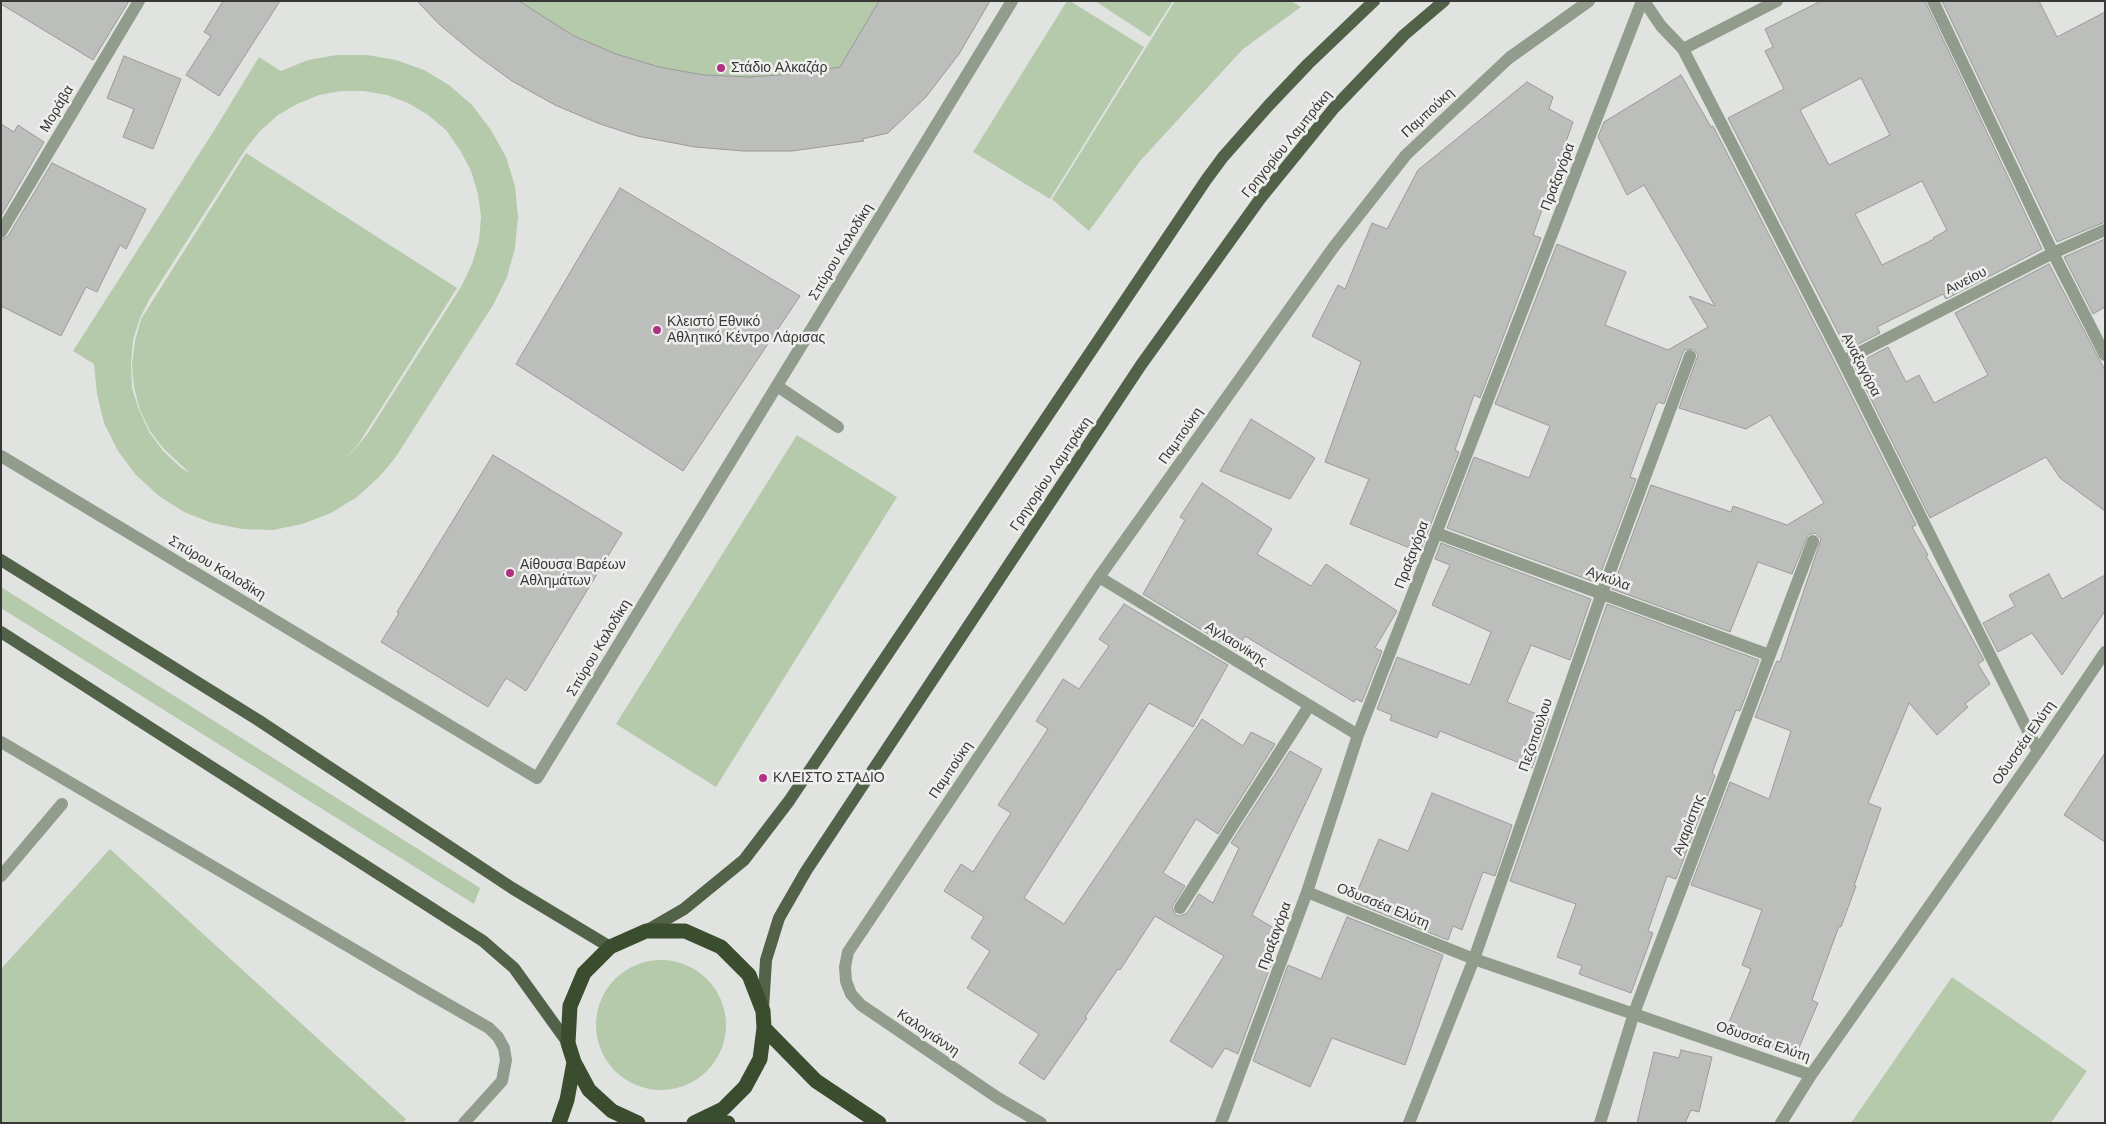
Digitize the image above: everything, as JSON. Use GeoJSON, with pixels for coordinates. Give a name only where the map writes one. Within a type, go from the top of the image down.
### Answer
{"type":"FeatureCollection","features":[{"type":"Feature","properties":{"kind":"highway"},"geometry":{"type":"LineString","coordinates":[[638,1123],[612,1110],[589,1090],[574,1062],[568,1043],[570,1006],[584,973],[610,947],[646,932],[685,931],[721,947],[749,975],[763,1011],[764,1028],[760,1059],[745,1087],[723,1109],[694,1123]]}},
{"type":"Feature","properties":{"kind":"highway"},"geometry":{"type":"LineString","coordinates":[[764,1028],[816,1081],[879,1123]]}},
{"type":"Feature","properties":{"kind":"highway"},"geometry":{"type":"LineString","coordinates":[[559,1123],[567,1100],[574,1062]]}},
{"type":"Feature","properties":{"kind":"highway"},"geometry":{"type":"LineString","coordinates":[[694,1123],[728,1123]]}},
{"type":"Feature","properties":{"kind":"main road"},"geometry":{"type":"LineString","coordinates":[[646,932],[684,909],[744,860],[795,793],[1206,180],[1228,151],[1269,105],[1308,64],[1374,1]]}},
{"type":"Feature","properties":{"kind":"main road","name":"Γρηγορίου Λαμπράκη"},"geometry":{"type":"LineString","coordinates":[[763,1011],[766,960],[779,918],[806,871],[1136,373],[1260,199],[1334,108],[1404,35],[1444,1]]}},
{"type":"Feature","properties":{"kind":"main road"},"geometry":{"type":"LineString","coordinates":[[1,560],[258,720],[512,888],[610,947]]}},
{"type":"Feature","properties":{"kind":"main road"},"geometry":{"type":"LineString","coordinates":[[1,632],[484,941],[514,968],[568,1043]]}},
{"type":"Feature","properties":{"kind":"street","name":"Μοράβα"},"geometry":{"type":"LineString","coordinates":[[1,232],[139,1]]}},
{"type":"Feature","properties":{"kind":"street","name":"Σπύρου Καλοδίκη"},"geometry":{"type":"LineString","coordinates":[[1,456],[537,778],[1012,1]]}},
{"type":"Feature","properties":{"kind":"street","name":"Παμπούκη"},"geometry":{"type":"LineString","coordinates":[[855,940],[1099,577],[1333,248],[1406,155],[1508,58],[1589,1]]}},
{"type":"Feature","properties":{"kind":"street","name":"Αναξαγόρα"},"geometry":{"type":"LineString","coordinates":[[1643,1],[1661,26],[1683,50],[1843,361],[2038,751]]}},
{"type":"Feature","properties":{"kind":"street","name":"Πραξαγόρα"},"geometry":{"type":"LineString","coordinates":[[1221,1123],[1307,892],[1358,735],[1643,1]]}},
{"type":"Feature","properties":{"kind":"street"},"geometry":{"type":"LineString","coordinates":[[1683,50],[1777,1]]}},
{"type":"Feature","properties":{"kind":"street"},"geometry":{"type":"LineString","coordinates":[[1932,1],[2053,253],[2105,355]]}},
{"type":"Feature","properties":{"kind":"street","name":"Αινείου"},"geometry":{"type":"LineString","coordinates":[[1843,361],[2053,253],[2105,230]]}},
{"type":"Feature","properties":{"kind":"street","name":"Πεζοπούλου"},"geometry":{"type":"LineString","coordinates":[[1409,1123],[1474,959],[1602,593],[1690,356]]}},
{"type":"Feature","properties":{"kind":"street"},"geometry":{"type":"LineString","coordinates":[[777,386],[838,427]]}},
{"type":"Feature","properties":{"kind":"street","name":"Αγκύλα"},"geometry":{"type":"LineString","coordinates":[[1436,533],[1769,655]]}},
{"type":"Feature","properties":{"kind":"street","name":"Αγαρίστης"},"geometry":{"type":"LineString","coordinates":[[1600,1123],[1634,1013],[1813,541]]}},
{"type":"Feature","properties":{"kind":"street","name":"Αγλαονίκης"},"geometry":{"type":"LineString","coordinates":[[1099,577],[1358,735]]}},
{"type":"Feature","properties":{"kind":"street","name":"Οδυσσέα Ελύτη"},"geometry":{"type":"LineString","coordinates":[[1307,892],[1474,959],[1811,1075],[2105,652]]}},
{"type":"Feature","properties":{"kind":"street"},"geometry":{"type":"LineString","coordinates":[[1180,908],[1309,706]]}},
{"type":"Feature","properties":{"kind":"street"},"geometry":{"type":"LineString","coordinates":[[1,742],[490,1028],[504,1048],[506,1060],[502,1081],[464,1123]]}},
{"type":"Feature","properties":{"kind":"street"},"geometry":{"type":"LineString","coordinates":[[1,876],[62,804]]}},
{"type":"Feature","properties":{"kind":"street","name":"Καλογιάννη"},"geometry":{"type":"LineString","coordinates":[[855,940],[848,952],[846,974],[852,994],[861,1005],[998,1098],[1041,1123]]}},
{"type":"Feature","properties":{"kind":"street"},"geometry":{"type":"LineString","coordinates":[[1781,1123],[1811,1075]]}},
{"type":"Feature","properties":{"kind":"green space","name":"Στάδιο Αλκαζάρ"},"geometry":{"type":"Polygon","coordinates":[[[417,1],[990,1],[959,54],[888,133],[840,144],[792,151],[743,151],[695,147],[646,138],[600,124],[555,105],[512,81],[475,54],[440,25],[417,1]]]}},
{"type":"Feature","properties":{"kind":"green space"},"geometry":{"type":"Polygon","coordinates":[[[1067,1],[1070,1],[1144,47],[1050,199],[973,152],[1067,1]]]}},
{"type":"Feature","properties":{"kind":"green space"},"geometry":{"type":"Polygon","coordinates":[[[1095,1],[1173,1],[1150,37],[1095,1]]]}},
{"type":"Feature","properties":{"kind":"green space"},"geometry":{"type":"Polygon","coordinates":[[[1175,1],[1291,1],[1301,7],[1243,49],[1140,161],[1089,231],[1052,199],[1175,1]]]}},
{"type":"Feature","properties":{"kind":"green space"},"geometry":{"type":"Polygon","coordinates":[[[337,55],[367,55],[396,60],[424,70],[449,85],[472,105],[491,130],[506,157],[515,186],[518,217],[515,248],[507,277],[493,305],[395,458],[379,477],[357,497],[331,513],[302,524],[273,530],[242,529],[212,523],[184,512],[159,496],[136,475],[118,451],[104,423],[97,394],[94,364],[73,351],[259,57],[281,71],[308,60],[337,55]],[[341,91],[319,95],[297,104],[278,115],[260,131],[245,150],[149,300],[140,318],[133,340],[131,364],[132,388],[139,410],[149,432],[163,451],[180,467],[191,474],[164,449],[150,431],[140,410],[134,387],[132,365],[135,341],[141,319],[246,153],[457,288],[359,443],[347,457],[366,436],[461,287],[472,264],[479,241],[481,217],[478,194],[471,171],[460,150],[446,130],[428,115],[408,103],[387,95],[364,91],[341,91]]]}},
{"type":"Feature","properties":{"kind":"green space"},"geometry":{"type":"Polygon","coordinates":[[[797,435],[897,497],[716,787],[616,724],[797,435]]]}},
{"type":"Feature","properties":{"kind":"green space"},"geometry":{"type":"Polygon","coordinates":[[[1,587],[480,888],[474,904],[1,608],[1,587]]]}},
{"type":"Feature","properties":{"kind":"green space"},"geometry":{"type":"Polygon","coordinates":[[[110,849],[406,1119],[403,1123],[1,1123],[1,969],[110,849]]]}},
{"type":"Feature","properties":{"kind":"green space"},"geometry":{"type":"Polygon","coordinates":[[[661,960],[674,961],[686,965],[707,979],[721,1000],[725,1012],[725,1038],[721,1050],[707,1071],[686,1085],[674,1089],[661,1090],[648,1089],[636,1085],[615,1071],[601,1050],[597,1038],[596,1025],[597,1012],[601,1000],[615,979],[636,965],[648,961],[661,960]]]}},
{"type":"Feature","properties":{"kind":"green space"},"geometry":{"type":"Polygon","coordinates":[[[1952,977],[2087,1071],[2051,1123],[1851,1123],[1952,977]]]}},
{"type":"Feature","properties":{"kind":"building"},"geometry":{"type":"Polygon","coordinates":[[[1,1],[129,1],[93,60],[1,4],[1,1]]]}},
{"type":"Feature","properties":{"kind":"building"},"geometry":{"type":"Polygon","coordinates":[[[223,1],[280,1],[219,96],[186,75],[211,36],[204,32],[223,1]]]}},
{"type":"Feature","properties":{"kind":"building","name":"Στάδιο Αλκαζάρ"},"geometry":{"type":"Polygon","coordinates":[[[417,1],[519,1],[574,36],[616,54],[659,67],[704,75],[749,77],[794,74],[840,67],[879,1],[990,1],[959,54],[926,97],[888,133],[862,139],[864,141],[792,151],[743,151],[695,147],[637,136],[600,124],[555,105],[512,81],[475,54],[440,25],[417,1]]]}},
{"type":"Feature","properties":{"kind":"building"},"geometry":{"type":"Polygon","coordinates":[[[1821,1],[1925,1],[2042,249],[1946,299],[1943,294],[1877,327],[1880,333],[1847,350],[1728,118],[1784,89],[1765,51],[1773,47],[1765,29],[1821,1]],[[1861,78],[1800,110],[1829,165],[1890,135],[1861,78]],[[1922,181],[1855,214],[1882,265],[1934,239],[1947,230],[1922,181]]]}},
{"type":"Feature","properties":{"kind":"building"},"geometry":{"type":"Polygon","coordinates":[[[1942,1],[2039,1],[2057,37],[2105,12],[2105,222],[2057,242],[1942,1]]]}},
{"type":"Feature","properties":{"kind":"building"},"geometry":{"type":"Polygon","coordinates":[[[124,56],[181,79],[153,149],[123,137],[134,109],[107,98],[124,56]]]}},
{"type":"Feature","properties":{"kind":"building"},"geometry":{"type":"Polygon","coordinates":[[[1681,75],[1711,127],[1713,126],[1836,365],[1916,525],[1912,527],[1928,555],[1926,556],[1984,660],[1978,664],[1990,684],[1965,704],[1968,707],[1937,735],[1909,703],[1868,803],[1881,808],[1854,886],[1856,886],[1812,1000],[1818,1003],[1795,1057],[1727,1027],[1751,969],[1742,965],[1762,910],[1691,885],[1730,782],[1769,799],[1791,731],[1755,717],[1775,665],[1777,661],[1780,662],[1821,539],[1815,533],[1808,535],[1792,574],[1758,562],[1730,632],[1612,589],[1651,485],[1731,512],[1733,506],[1787,525],[1824,503],[1770,415],[1746,429],[1679,408],[1698,355],[1693,349],[1684,350],[1664,404],[1659,402],[1656,405],[1630,477],[1636,479],[1597,583],[1447,528],[1474,457],[1529,478],[1550,426],[1495,404],[1557,244],[1626,272],[1605,325],[1668,350],[1708,327],[1689,296],[1715,306],[1644,185],[1627,195],[1598,137],[1604,122],[1681,75]]]}},
{"type":"Feature","properties":{"kind":"building"},"geometry":{"type":"Polygon","coordinates":[[[1527,82],[1553,97],[1549,109],[1573,122],[1533,235],[1541,238],[1480,398],[1474,395],[1455,450],[1459,452],[1420,552],[1350,524],[1369,479],[1325,462],[1361,362],[1312,336],[1338,285],[1345,289],[1372,223],[1387,229],[1418,170],[1527,82]]]}},
{"type":"Feature","properties":{"kind":"building"},"geometry":{"type":"Polygon","coordinates":[[[1,124],[14,132],[18,125],[44,142],[1,216],[1,124]]]}},
{"type":"Feature","properties":{"kind":"building"},"geometry":{"type":"Polygon","coordinates":[[[52,163],[146,209],[126,249],[120,245],[97,292],[86,287],[61,336],[1,306],[1,240],[8,236],[52,163]]]}},
{"type":"Feature","properties":{"kind":"building","name":"Κλειστό Εθνικό Αθλητικό Κέντρο Λάρισας"},"geometry":{"type":"Polygon","coordinates":[[[620,188],[800,296],[683,471],[516,364],[620,188]]]}},
{"type":"Feature","properties":{"kind":"building"},"geometry":{"type":"Polygon","coordinates":[[[2105,239],[2105,307],[2093,314],[2064,257],[2105,239]]]}},
{"type":"Feature","properties":{"kind":"building"},"geometry":{"type":"Polygon","coordinates":[[[2049,264],[2105,370],[2105,511],[2060,478],[2046,457],[1930,518],[1854,365],[1888,347],[1906,382],[1919,375],[1934,403],[1988,375],[1955,313],[2049,264]]]}},
{"type":"Feature","properties":{"kind":"building"},"geometry":{"type":"Polygon","coordinates":[[[1251,419],[1315,458],[1290,499],[1220,471],[1251,419]]]}},
{"type":"Feature","properties":{"kind":"building","name":"Αίθουσα Βαρέων Αθλημάτων"},"geometry":{"type":"Polygon","coordinates":[[[493,455],[622,533],[526,691],[506,678],[488,707],[381,642],[399,613],[397,612],[493,455]]]}},
{"type":"Feature","properties":{"kind":"building"},"geometry":{"type":"Polygon","coordinates":[[[1202,483],[1272,529],[1257,554],[1311,586],[1326,564],[1397,611],[1375,648],[1382,651],[1362,702],[1356,699],[1354,702],[1245,636],[1236,651],[1143,594],[1185,520],[1180,517],[1202,483]]]}},
{"type":"Feature","properties":{"kind":"building"},"geometry":{"type":"Polygon","coordinates":[[[1441,543],[1591,599],[1570,660],[1531,645],[1507,702],[1549,719],[1532,768],[1440,731],[1437,738],[1390,720],[1392,715],[1377,709],[1397,657],[1470,685],[1491,632],[1432,605],[1450,565],[1435,559],[1441,543]]]}},
{"type":"Feature","properties":{"kind":"building"},"geometry":{"type":"Polygon","coordinates":[[[2049,574],[2062,599],[2105,575],[2105,611],[2062,675],[2032,633],[1998,652],[1983,623],[2015,606],[2009,595],[2049,574]]]}},
{"type":"Feature","properties":{"kind":"building"},"geometry":{"type":"Polygon","coordinates":[[[1124,604],[1228,665],[1193,727],[1149,703],[1024,898],[1064,924],[1202,719],[1243,746],[1251,732],[1275,744],[1218,834],[1196,819],[1163,873],[1185,886],[1172,907],[1176,915],[1180,916],[1187,913],[1199,894],[1213,903],[1239,848],[1231,843],[1290,751],[1322,769],[1252,915],[1282,933],[1268,957],[1273,959],[1238,1054],[1225,1048],[1212,1068],[1170,1041],[1224,956],[1155,916],[1044,1080],[1019,1063],[1039,1034],[967,988],[990,951],[971,938],[984,917],[944,891],[961,864],[973,872],[1011,813],[998,805],[1048,729],[1036,721],[1063,679],[1079,689],[1109,646],[1099,639],[1124,604]]]}},
{"type":"Feature","properties":{"kind":"building"},"geometry":{"type":"Polygon","coordinates":[[[1607,604],[1759,660],[1740,711],[1736,710],[1722,746],[1712,773],[1715,776],[1676,879],[1667,876],[1648,931],[1653,933],[1631,993],[1579,974],[1582,966],[1557,957],[1576,904],[1510,881],[1607,604]]]}},
{"type":"Feature","properties":{"kind":"building"},"geometry":{"type":"Polygon","coordinates":[[[2105,753],[2105,842],[2064,815],[2105,753]]]}},
{"type":"Feature","properties":{"kind":"building"},"geometry":{"type":"Polygon","coordinates":[[[1432,793],[1512,825],[1495,876],[1483,872],[1462,930],[1453,926],[1448,940],[1353,902],[1379,839],[1408,851],[1432,793]]]}},
{"type":"Feature","properties":{"kind":"building"},"geometry":{"type":"Polygon","coordinates":[[[1347,917],[1443,955],[1405,1065],[1332,1038],[1310,1087],[1253,1061],[1288,965],[1321,979],[1347,917]]]}},
{"type":"Feature","properties":{"kind":"building"},"geometry":{"type":"Polygon","coordinates":[[[1681,1050],[1712,1057],[1699,1112],[1691,1110],[1685,1123],[1637,1123],[1654,1052],[1679,1058],[1681,1050]]]}},
{"type":"Feature","properties":{"kind":"place","name":"Στάδιο Αλκαζάρ"},"geometry":{"type":"Point","coordinates":[721,68]}},
{"type":"Feature","properties":{"kind":"place","name":"Κλειστό Εθνικό Αθλητικό Κέντρο Λάρισας"},"geometry":{"type":"Point","coordinates":[657,330]}},
{"type":"Feature","properties":{"kind":"place","name":"Αίθουσα Βαρέων Αθλημάτων"},"geometry":{"type":"Point","coordinates":[510,573]}},
{"type":"Feature","properties":{"kind":"place","name":"ΚΛΕΙΣΤΟ ΣΤΑΔΙΟ"},"geometry":{"type":"Point","coordinates":[763,778]}}]}
